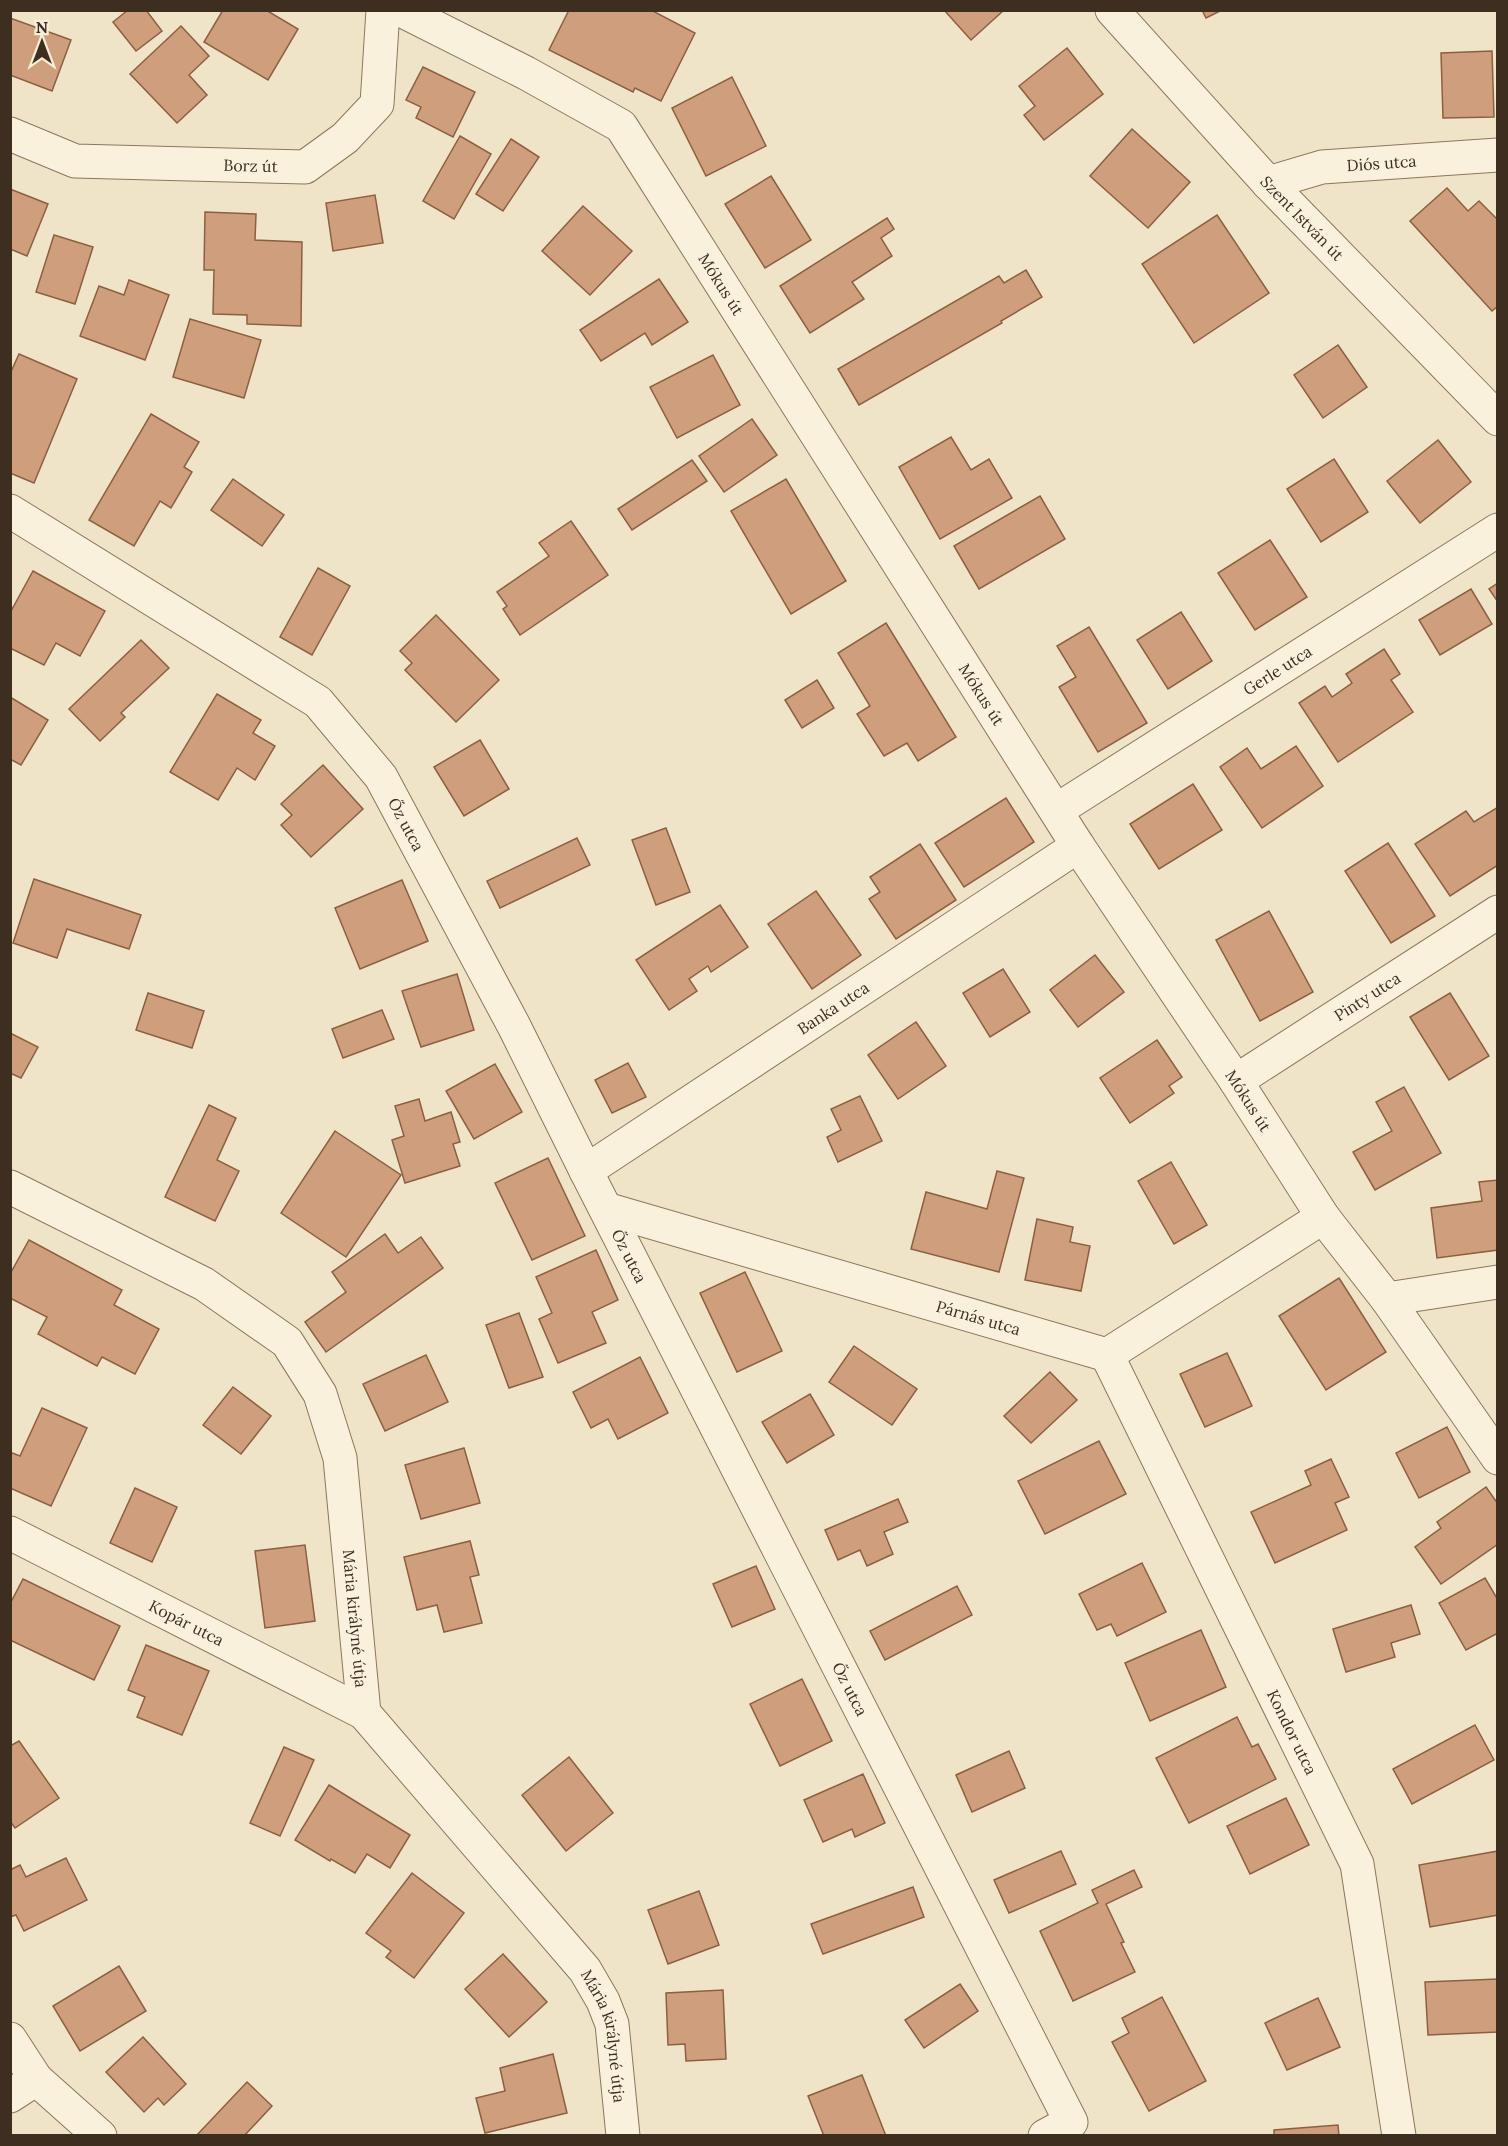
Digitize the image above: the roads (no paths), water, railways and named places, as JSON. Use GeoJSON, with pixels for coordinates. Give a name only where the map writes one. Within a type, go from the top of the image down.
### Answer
{"type":"FeatureCollection","features":[{"type":"Feature","properties":{"kind":"street","name":"Borz út"},"geometry":{"type":"LineString","coordinates":[[10,134],[75,161],[305,167],[345,138],[376,104],[383,10]]}},
{"type":"Feature","properties":{"kind":"street","name":"Mókus út"},"geometry":{"type":"LineString","coordinates":[[401,10],[526,73],[621,126],[1078,846],[1236,1081],[1323,1217],[1387,1299],[1497,1458]]}},
{"type":"Feature","properties":{"kind":"street","name":"Szent István út"},"geometry":{"type":"LineString","coordinates":[[1112,10],[1268,183],[1497,419]]}},
{"type":"Feature","properties":{"kind":"street","name":"Diós utca"},"geometry":{"type":"LineString","coordinates":[[1268,183],[1322,167],[1497,155]]}},
{"type":"Feature","properties":{"kind":"street","name":"Őz utca"},"geometry":{"type":"LineString","coordinates":[[10,511],[318,702],[381,777],[514,1026],[1071,2122],[1045,2136]]}},
{"type":"Feature","properties":{"kind":"street","name":"Gerle utca"},"geometry":{"type":"LineString","coordinates":[[1057,810],[1497,530]]}},
{"type":"Feature","properties":{"kind":"street","name":"Banka utca"},"geometry":{"type":"LineString","coordinates":[[586,1171],[1078,846]]}},
{"type":"Feature","properties":{"kind":"street","name":"Pinty utca"},"geometry":{"type":"LineString","coordinates":[[1236,1081],[1497,912]]}},
{"type":"Feature","properties":{"kind":"street","name":"Mária királyné útja"},"geometry":{"type":"LineString","coordinates":[[10,1187],[204,1284],[287,1342],[320,1394],[340,1458],[364,1713],[585,1970],[603,2001],[612,2024],[622,2136]]}},
{"type":"Feature","properties":{"kind":"street","name":"Párnás utca"},"geometry":{"type":"LineString","coordinates":[[606,1209],[1107,1354]]}},
{"type":"Feature","properties":{"kind":"street"},"geometry":{"type":"LineString","coordinates":[[1107,1354],[1323,1217]]}},
{"type":"Feature","properties":{"kind":"street"},"geometry":{"type":"LineString","coordinates":[[1387,1299],[1497,1282]]}},
{"type":"Feature","properties":{"kind":"street","name":"Kondor utca"},"geometry":{"type":"LineString","coordinates":[[1107,1354],[1357,1864],[1399,2136]]}},
{"type":"Feature","properties":{"kind":"street","name":"Kopár utca"},"geometry":{"type":"LineString","coordinates":[[10,1533],[364,1713]]}},
{"type":"Feature","properties":{"kind":"street"},"geometry":{"type":"LineString","coordinates":[[10,2039],[23,2088],[100,2136]]}}]}
